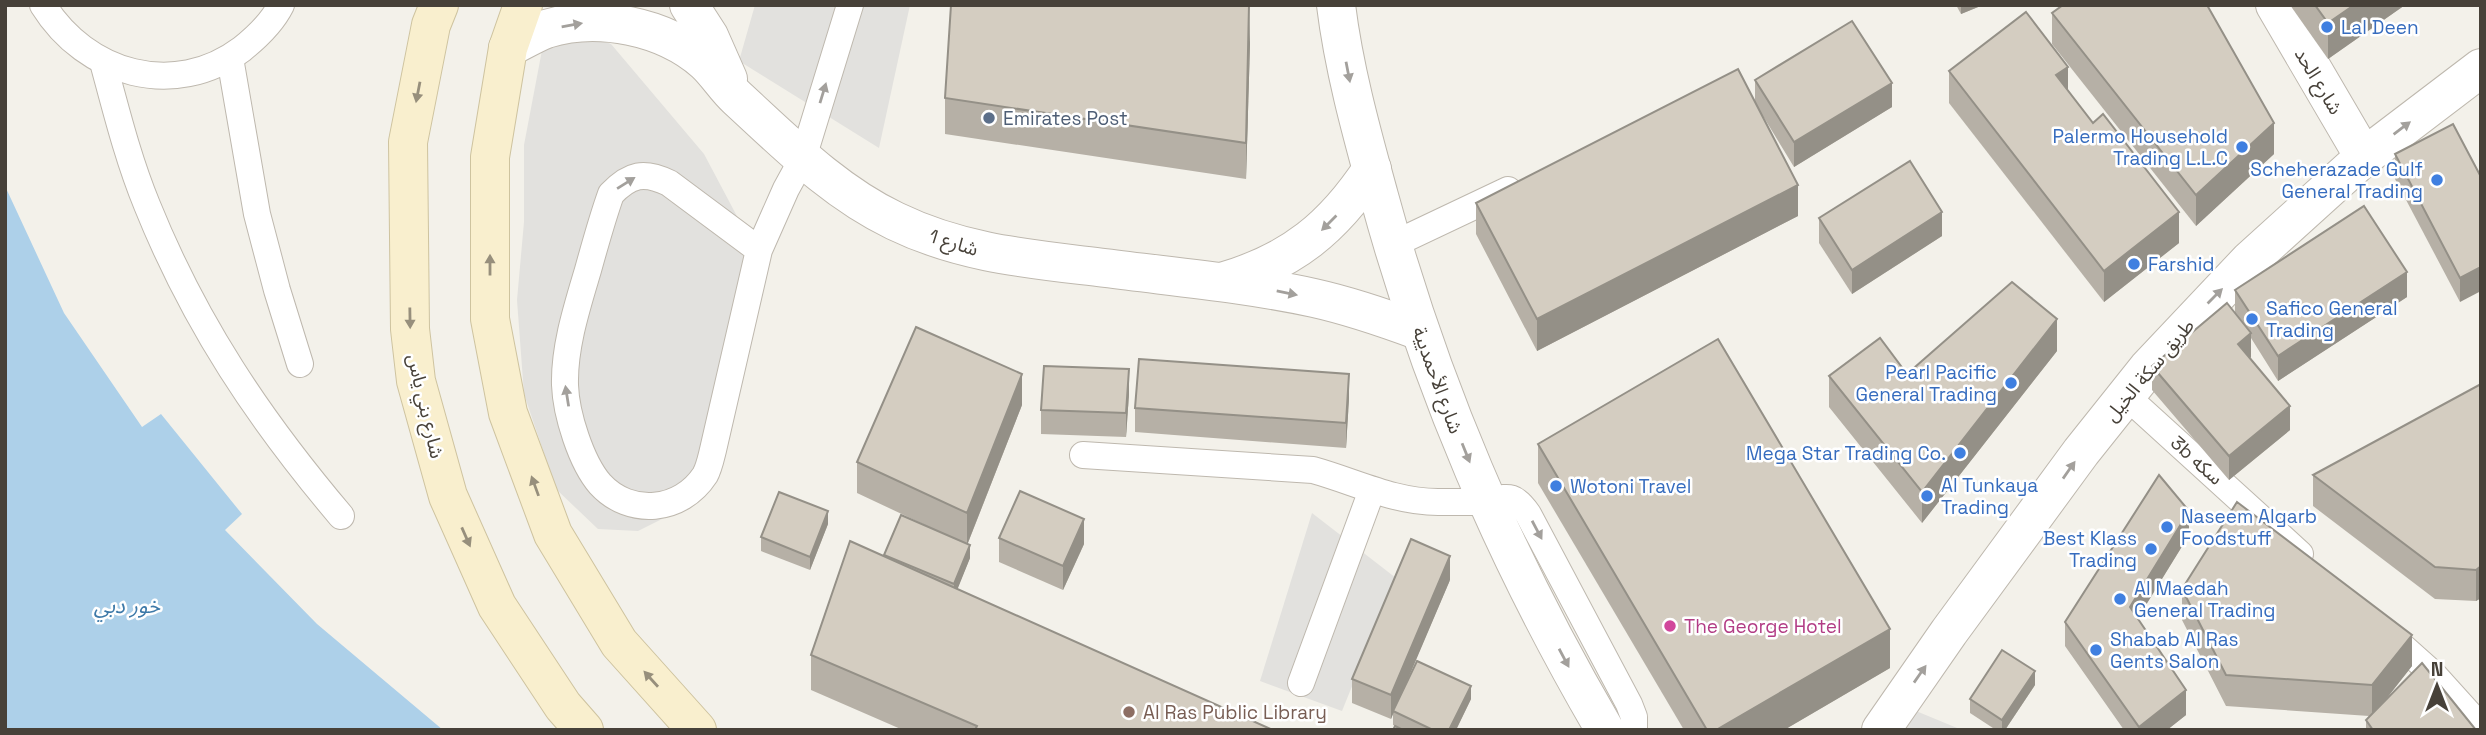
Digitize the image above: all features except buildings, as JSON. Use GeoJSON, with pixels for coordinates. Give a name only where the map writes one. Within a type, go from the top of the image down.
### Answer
{"type":"FeatureCollection","features":[{"type":"Feature","properties":{"kind":"main road","name":"شارع بني ياس"},"geometry":{"type":"LineString","coordinates":[[439,5],[431,25],[408,142],[410,330],[416,381],[448,496],[497,606],[563,706],[584,730]]}},
{"type":"Feature","properties":{"kind":"main road"},"geometry":{"type":"LineString","coordinates":[[523,5],[508,48],[490,158],[490,318],[508,413],[553,534],[619,643],[697,730]]}},
{"type":"Feature","properties":{"kind":"street","name":"شارع الأحمديية"},"geometry":{"type":"LineString","coordinates":[[1336,5],[1352,94],[1371,169],[1392,245],[1442,396],[1486,502],[1527,589],[1605,730]]}},
{"type":"Feature","properties":{"kind":"street","name":"شارع الحد"},"geometry":{"type":"LineString","coordinates":[[2275,5],[2364,157]]}},
{"type":"Feature","properties":{"kind":"street","name":"شارع 1"},"geometry":{"type":"LineString","coordinates":[[691,7],[723,64],[733,94]]}},
{"type":"Feature","properties":{"kind":"street","name":"شارع 1"},"geometry":{"type":"LineString","coordinates":[[508,48],[546,29],[556,27],[588,22],[630,26],[670,39],[705,62],[733,94],[846,193],[894,221],[946,242],[999,255],[1316,298],[1420,331]]}},
{"type":"Feature","properties":{"kind":"street","name":"طريق سكة الخيل"},"geometry":{"type":"LineString","coordinates":[[1881,730],[1956,623],[2125,395],[2198,313],[2250,260],[2364,157],[2481,68]]}},
{"type":"Feature","properties":{"kind":"street","name":"شارع 1"},"geometry":{"type":"LineString","coordinates":[[1219,283],[1273,264],[1298,249],[1340,212],[1371,169]]}},
{"type":"Feature","properties":{"kind":"lane"},"geometry":{"type":"LineString","coordinates":[[43,5],[52,20],[74,44],[103,62],[133,73],[167,76],[200,71],[230,58],[257,38],[281,5]]}},
{"type":"Feature","properties":{"kind":"lane"},"geometry":{"type":"LineString","coordinates":[[759,250],[669,183],[654,176],[638,176],[623,182],[611,194],[577,307],[565,385],[572,425],[586,461],[599,483],[618,500],[642,507],[667,505],[689,493],[706,474],[759,250],[803,158],[850,5]]}},
{"type":"Feature","properties":{"kind":"lane"},"geometry":{"type":"LineString","coordinates":[[230,58],[257,214],[276,290],[300,364]]}},
{"type":"Feature","properties":{"kind":"lane"},"geometry":{"type":"LineString","coordinates":[[103,62],[122,134],[146,203],[176,272],[204,326],[264,420],[341,516]]}},
{"type":"Feature","properties":{"kind":"lane"},"geometry":{"type":"LineString","coordinates":[[1392,245],[1530,180]]}},
{"type":"Feature","properties":{"kind":"lane","name":"3b سكه"},"geometry":{"type":"LineString","coordinates":[[2125,395],[2319,572]]}},
{"type":"Feature","properties":{"kind":"lane"},"geometry":{"type":"LineString","coordinates":[[1083,455],[1303,469],[1343,479],[1392,498],[1414,502],[1486,502],[1499,497],[1521,504],[1629,704],[1634,718],[1634,730]]}},
{"type":"Feature","properties":{"kind":"lane"},"geometry":{"type":"LineString","coordinates":[[1301,683],[1371,490]]}},
{"type":"Feature","properties":{"kind":"lane"},"geometry":{"type":"LineString","coordinates":[[2369,617],[2433,674],[2481,727]]}},
{"type":"Feature","properties":{"kind":"shaded area"},"geometry":{"type":"Polygon","coordinates":[[[755,5],[910,5],[879,148],[739,61],[755,5]]]}},
{"type":"Feature","properties":{"kind":"shaded area"},"geometry":{"type":"Polygon","coordinates":[[[569,28],[611,44],[704,154],[757,254],[735,368],[676,512],[638,531],[598,529],[556,489],[524,394],[517,300],[524,222],[524,145],[543,45],[569,28]]]}},
{"type":"Feature","properties":{"kind":"shaded area"},"geometry":{"type":"Polygon","coordinates":[[[1312,513],[1396,578],[1342,711],[1260,681],[1312,513]]]}},
{"type":"Feature","properties":{"kind":"shaded area"},"geometry":{"type":"Polygon","coordinates":[[[1916,711],[1962,730],[1900,730],[1916,711]]]}},
{"type":"Feature","properties":{"kind":"water","name":"خور دبي"},"geometry":{"type":"Polygon","coordinates":[[[5,186],[64,313],[142,427],[161,414],[242,514],[225,530],[317,624],[443,730],[5,730],[5,186]]]}},
{"type":"Feature","properties":{"kind":"place","name":"Lal Deen"},"geometry":{"type":"Point","coordinates":[2327,27]}},
{"type":"Feature","properties":{"kind":"place","name":"Emirates Post"},"geometry":{"type":"Point","coordinates":[989,118]}},
{"type":"Feature","properties":{"kind":"place","name":"Palermo Household Trading L.L.C"},"geometry":{"type":"Point","coordinates":[2242,147]}},
{"type":"Feature","properties":{"kind":"place","name":"Scheherazade Gulf General Trading"},"geometry":{"type":"Point","coordinates":[2437,180]}},
{"type":"Feature","properties":{"kind":"place","name":"Farshid"},"geometry":{"type":"Point","coordinates":[2134,264]}},
{"type":"Feature","properties":{"kind":"place","name":"Safico General Trading"},"geometry":{"type":"Point","coordinates":[2252,319]}},
{"type":"Feature","properties":{"kind":"place","name":"Pearl Pacific General Trading"},"geometry":{"type":"Point","coordinates":[2011,383]}},
{"type":"Feature","properties":{"kind":"place","name":"Mega Star Trading Co."},"geometry":{"type":"Point","coordinates":[1960,453]}},
{"type":"Feature","properties":{"kind":"place","name":"Wotoni Travel"},"geometry":{"type":"Point","coordinates":[1556,486]}},
{"type":"Feature","properties":{"kind":"place","name":"Al Tunkaya Trading"},"geometry":{"type":"Point","coordinates":[1927,496]}},
{"type":"Feature","properties":{"kind":"place","name":"Naseem Algarb Foodstuff"},"geometry":{"type":"Point","coordinates":[2167,527]}},
{"type":"Feature","properties":{"kind":"place","name":"Best Klass Trading"},"geometry":{"type":"Point","coordinates":[2151,549]}},
{"type":"Feature","properties":{"kind":"place","name":"Al Maedah General Trading"},"geometry":{"type":"Point","coordinates":[2120,599]}},
{"type":"Feature","properties":{"kind":"place","name":"The George Hotel"},"geometry":{"type":"Point","coordinates":[1670,626]}},
{"type":"Feature","properties":{"kind":"place","name":"Shabab Al Ras Gents Salon"},"geometry":{"type":"Point","coordinates":[2096,650]}},
{"type":"Feature","properties":{"kind":"place","name":"Al Ras Public Library"},"geometry":{"type":"Point","coordinates":[1129,712]}}]}
